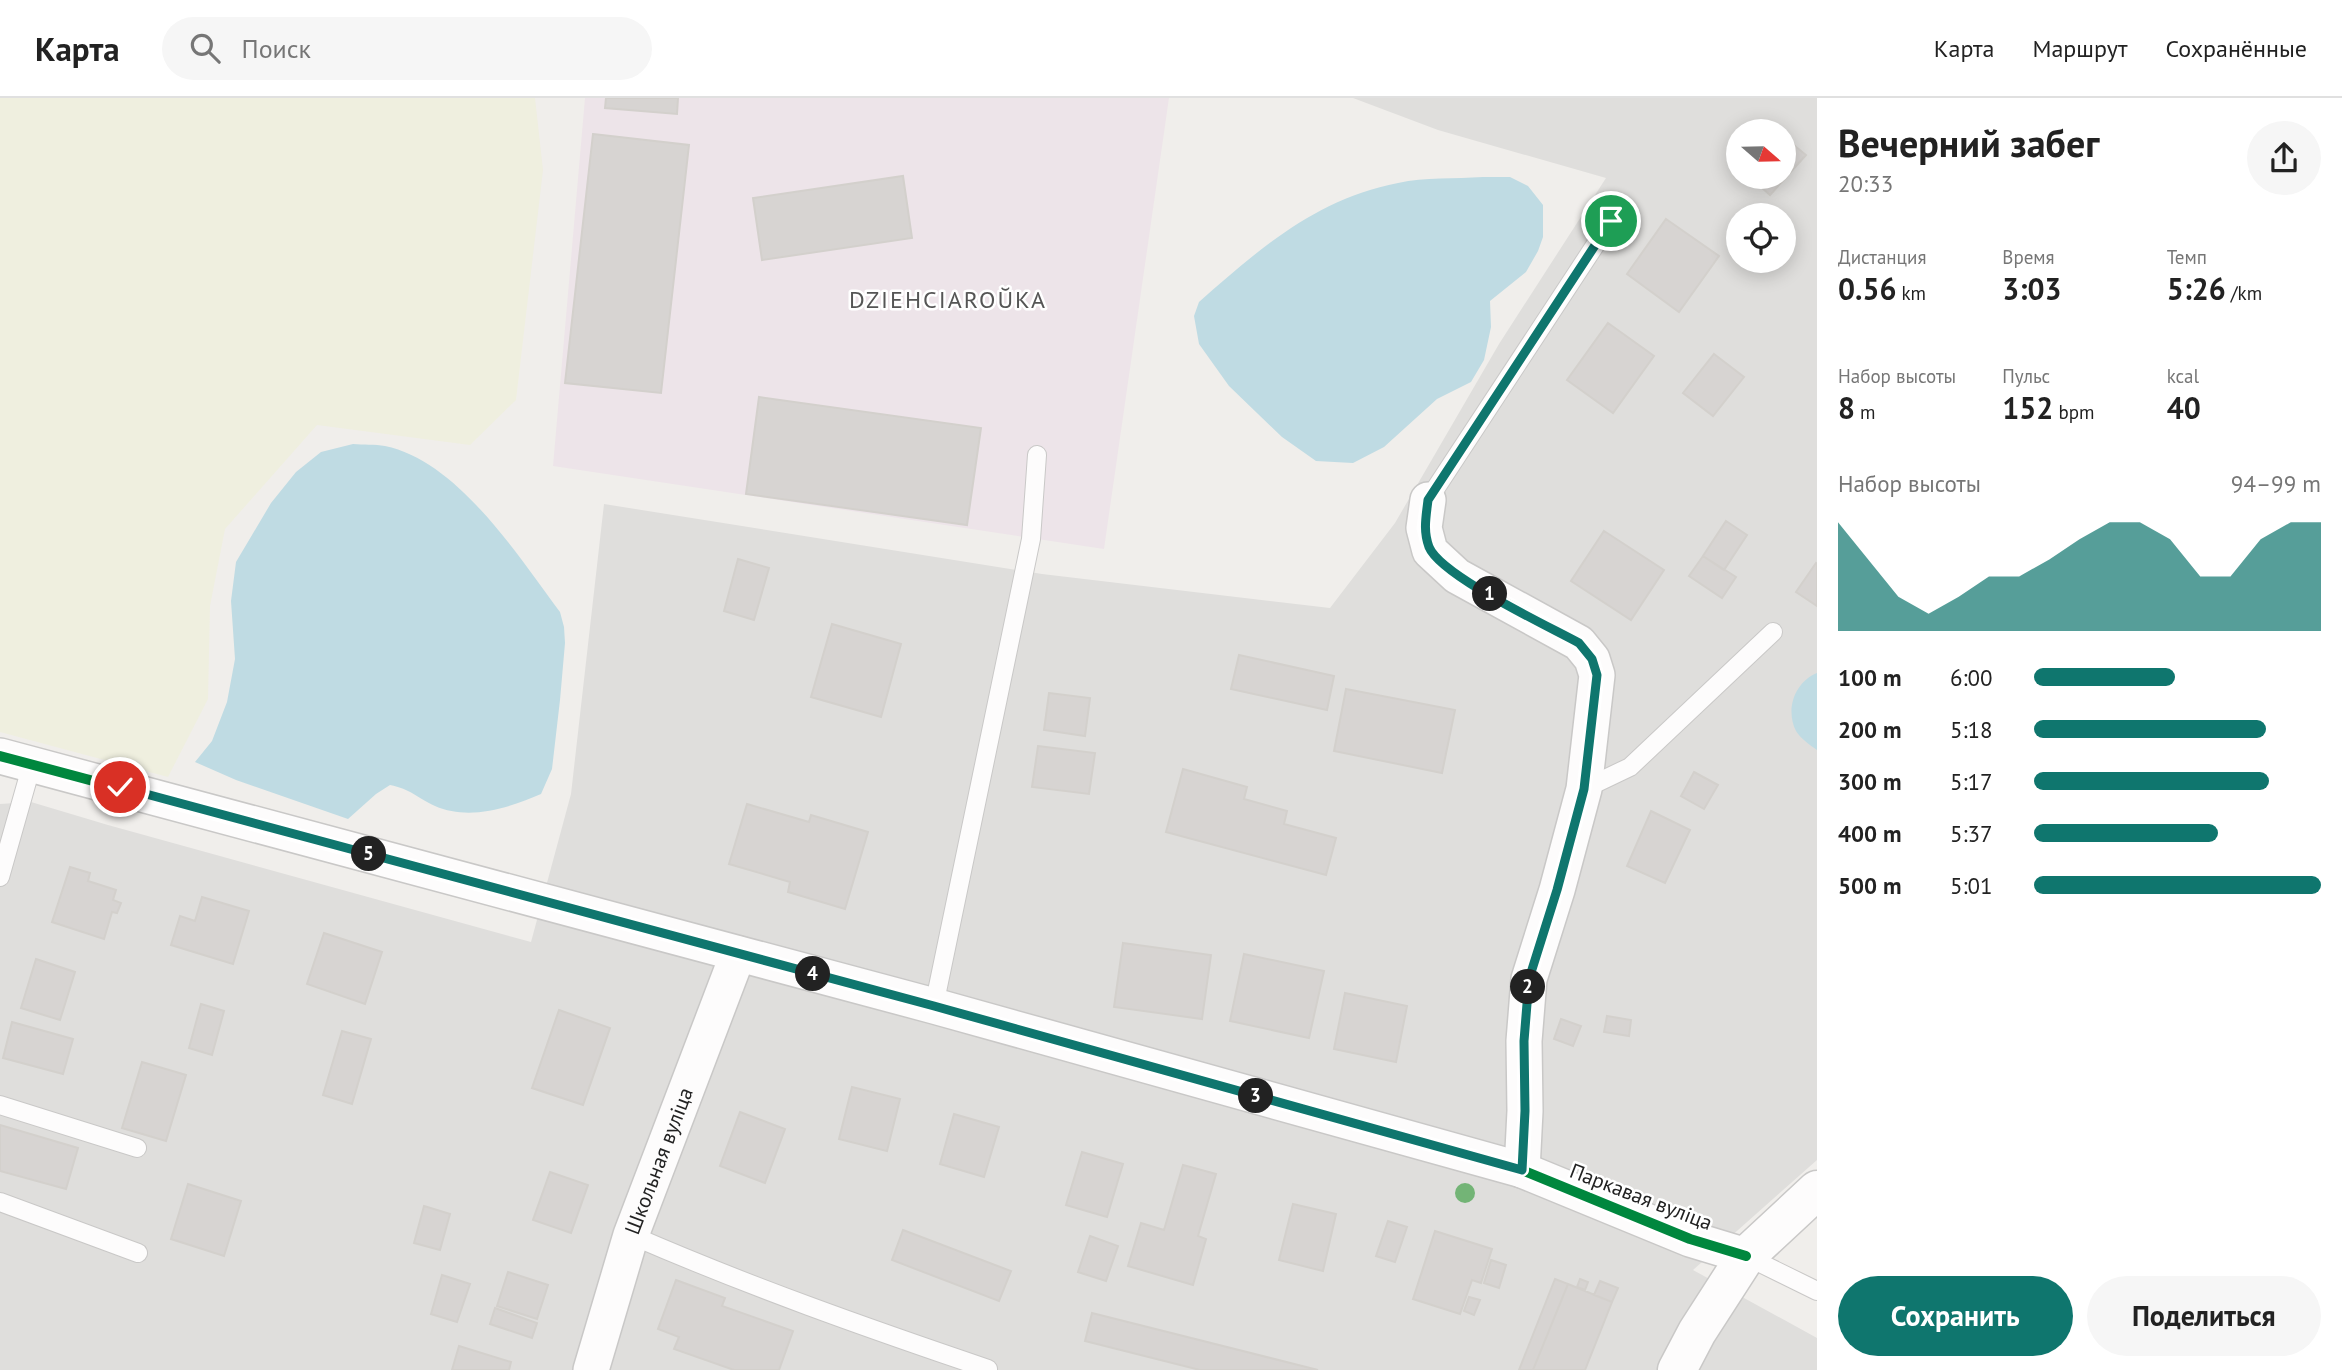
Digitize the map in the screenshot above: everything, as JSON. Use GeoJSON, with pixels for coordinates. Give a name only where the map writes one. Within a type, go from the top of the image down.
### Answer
{"type":"FeatureCollection","features":[{"type":"Feature","properties":{"kind":"street"},"geometry":{"type":"LineString","coordinates":[[1428,500],[1424,528],[1430,551],[1457,576],[1579,643],[1592,659],[1597,675],[1584,789],[1557,890],[1529,979],[1524,1041],[1522,1170]]}},
{"type":"Feature","properties":{"kind":"street","name":"Паркавая вуліца"},"geometry":{"type":"LineString","coordinates":[[16,760],[934,1006],[1522,1170],[1690,1239],[1746,1256]]}},
{"type":"Feature","properties":{"kind":"street","name":"Школьная вуліца"},"geometry":{"type":"LineString","coordinates":[[592,1370],[631,1235],[738,954]]}},
{"type":"Feature","properties":{"kind":"street"},"geometry":{"type":"LineString","coordinates":[[1678,1370],[1697,1332],[1746,1256],[1817,1190]]}},
{"type":"Feature","properties":{"kind":"lane"},"geometry":{"type":"LineString","coordinates":[[1428,500],[1611,221]]}},
{"type":"Feature","properties":{"kind":"lane"},"geometry":{"type":"LineString","coordinates":[[934,1006],[1031,539],[1037,455]]}},
{"type":"Feature","properties":{"kind":"lane"},"geometry":{"type":"LineString","coordinates":[[1584,789],[1630,767],[1773,632]]}},
{"type":"Feature","properties":{"kind":"lane"},"geometry":{"type":"LineString","coordinates":[[0,877],[16,760]]}},
{"type":"Feature","properties":{"kind":"lane"},"geometry":{"type":"LineString","coordinates":[[0,1105],[137,1148]]}},
{"type":"Feature","properties":{"kind":"lane"},"geometry":{"type":"LineString","coordinates":[[0,1202],[138,1253]]}},
{"type":"Feature","properties":{"kind":"lane"},"geometry":{"type":"LineString","coordinates":[[631,1235],[733,1279],[988,1369]]}},
{"type":"Feature","properties":{"kind":"lane"},"geometry":{"type":"LineString","coordinates":[[1746,1256],[1817,1292]]}},
{"type":"Feature","properties":{"kind":"shaded area"},"geometry":{"type":"Polygon","coordinates":[[[585,98],[1169,98],[1104,549],[553,466],[585,98]]]}},
{"type":"Feature","properties":{"kind":"shaded area"},"geometry":{"type":"Polygon","coordinates":[[[1353,98],[1817,98],[1817,1160],[1693,1270],[1817,1338],[1817,1370],[0,1370],[0,804],[31,802],[531,942],[571,794],[604,504],[1042,574],[1330,608],[1395,523],[1499,344],[1606,178],[1438,130],[1353,98]]]}},
{"type":"Feature","properties":{"kind":"green space"},"geometry":{"type":"Polygon","coordinates":[[[0,98],[535,98],[543,170],[516,400],[470,445],[317,425],[225,529],[210,606],[208,699],[168,777],[0,732],[0,98]]]}},
{"type":"Feature","properties":{"kind":"water"},"geometry":{"type":"Polygon","coordinates":[[[1510,177],[1528,186],[1543,205],[1543,237],[1538,251],[1526,272],[1490,301],[1491,327],[1484,360],[1471,382],[1437,399],[1384,447],[1353,463],[1316,461],[1282,437],[1229,386],[1199,344],[1194,316],[1199,302],[1267,245],[1315,214],[1341,201],[1398,183],[1510,177]]]}},
{"type":"Feature","properties":{"kind":"water"},"geometry":{"type":"Polygon","coordinates":[[[353,444],[385,446],[412,455],[437,470],[484,514],[560,612],[565,643],[560,700],[552,769],[541,794],[489,811],[461,812],[435,806],[409,791],[390,785],[348,819],[236,780],[195,762],[212,741],[227,702],[235,659],[231,601],[236,562],[271,503],[296,472],[321,452],[353,444]]]}},
{"type":"Feature","properties":{"kind":"water"},"geometry":{"type":"Polygon","coordinates":[[[1817,673],[1817,750],[1796,731],[1792,705],[1803,683],[1817,673]]]}},
{"type":"Feature","properties":{"kind":"building"},"geometry":{"type":"Polygon","coordinates":[[[606,98],[678,98],[677,114],[605,108],[606,98]]]}},
{"type":"Feature","properties":{"kind":"building"},"geometry":{"type":"Polygon","coordinates":[[[593,134],[689,145],[661,393],[565,383],[593,134]]]}},
{"type":"Feature","properties":{"kind":"building"},"geometry":{"type":"Polygon","coordinates":[[[1796,147],[1806,155],[1796,166],[1796,147]]]}},
{"type":"Feature","properties":{"kind":"building"},"geometry":{"type":"Polygon","coordinates":[[[903,176],[912,238],[762,260],[753,198],[903,176]]]}},
{"type":"Feature","properties":{"kind":"building"},"geometry":{"type":"Polygon","coordinates":[[[1763,189],[1775,189],[1770,195],[1763,189]]]}},
{"type":"Feature","properties":{"kind":"building"},"geometry":{"type":"Polygon","coordinates":[[[1666,219],[1719,256],[1679,312],[1627,274],[1666,219]]]}},
{"type":"Feature","properties":{"kind":"building"},"geometry":{"type":"Polygon","coordinates":[[[1608,323],[1654,356],[1613,413],[1567,380],[1608,323]]]}},
{"type":"Feature","properties":{"kind":"building"},"geometry":{"type":"Polygon","coordinates":[[[1714,354],[1744,377],[1713,416],[1683,393],[1714,354]]]}},
{"type":"Feature","properties":{"kind":"building"},"geometry":{"type":"Polygon","coordinates":[[[759,397],[981,428],[967,525],[746,494],[759,397]]]}},
{"type":"Feature","properties":{"kind":"building"},"geometry":{"type":"Polygon","coordinates":[[[1726,521],[1747,535],[1724,570],[1703,556],[1726,521]]]}},
{"type":"Feature","properties":{"kind":"building"},"geometry":{"type":"Polygon","coordinates":[[[1604,531],[1664,570],[1631,620],[1571,581],[1604,531]]]}},
{"type":"Feature","properties":{"kind":"building"},"geometry":{"type":"Polygon","coordinates":[[[1703,556],[1736,577],[1722,598],[1689,576],[1703,556]]]}},
{"type":"Feature","properties":{"kind":"building"},"geometry":{"type":"Polygon","coordinates":[[[738,559],[769,568],[754,620],[724,611],[738,559]]]}},
{"type":"Feature","properties":{"kind":"building"},"geometry":{"type":"Polygon","coordinates":[[[1817,564],[1817,606],[1796,592],[1817,564]]]}},
{"type":"Feature","properties":{"kind":"building"},"geometry":{"type":"Polygon","coordinates":[[[832,624],[901,644],[881,717],[811,697],[832,624]]]}},
{"type":"Feature","properties":{"kind":"building"},"geometry":{"type":"Polygon","coordinates":[[[1239,655],[1334,676],[1327,710],[1231,689],[1239,655]]]}},
{"type":"Feature","properties":{"kind":"building"},"geometry":{"type":"Polygon","coordinates":[[[1346,689],[1455,710],[1442,773],[1334,751],[1346,689]]]}},
{"type":"Feature","properties":{"kind":"building"},"geometry":{"type":"Polygon","coordinates":[[[1049,693],[1090,698],[1085,736],[1044,730],[1049,693]]]}},
{"type":"Feature","properties":{"kind":"building"},"geometry":{"type":"Polygon","coordinates":[[[1038,746],[1095,753],[1089,794],[1032,787],[1038,746]]]}},
{"type":"Feature","properties":{"kind":"building"},"geometry":{"type":"Polygon","coordinates":[[[1183,769],[1247,787],[1244,799],[1287,811],[1284,824],[1336,838],[1326,875],[1166,832],[1183,769]]]}},
{"type":"Feature","properties":{"kind":"building"},"geometry":{"type":"Polygon","coordinates":[[[1694,772],[1718,785],[1704,809],[1681,796],[1694,772]]]}},
{"type":"Feature","properties":{"kind":"building"},"geometry":{"type":"Polygon","coordinates":[[[747,804],[809,822],[811,815],[868,832],[845,909],[788,892],[790,882],[729,864],[747,804]]]}},
{"type":"Feature","properties":{"kind":"building"},"geometry":{"type":"Polygon","coordinates":[[[1651,811],[1690,830],[1665,883],[1627,866],[1651,811]]]}},
{"type":"Feature","properties":{"kind":"building"},"geometry":{"type":"Polygon","coordinates":[[[70,867],[90,873],[88,881],[116,890],[113,900],[121,903],[117,913],[112,912],[104,939],[52,922],[70,867]]]}},
{"type":"Feature","properties":{"kind":"building"},"geometry":{"type":"Polygon","coordinates":[[[202,897],[249,911],[233,964],[171,945],[180,916],[195,921],[202,897]]]}},
{"type":"Feature","properties":{"kind":"building"},"geometry":{"type":"Polygon","coordinates":[[[324,933],[382,952],[365,1004],[307,984],[324,933]]]}},
{"type":"Feature","properties":{"kind":"building"},"geometry":{"type":"Polygon","coordinates":[[[1123,943],[1211,955],[1202,1019],[1114,1007],[1123,943]]]}},
{"type":"Feature","properties":{"kind":"building"},"geometry":{"type":"Polygon","coordinates":[[[1244,954],[1324,971],[1309,1038],[1230,1021],[1244,954]]]}},
{"type":"Feature","properties":{"kind":"building"},"geometry":{"type":"Polygon","coordinates":[[[36,959],[75,972],[60,1020],[21,1008],[36,959]]]}},
{"type":"Feature","properties":{"kind":"building"},"geometry":{"type":"Polygon","coordinates":[[[1345,993],[1407,1006],[1396,1062],[1334,1049],[1345,993]]]}},
{"type":"Feature","properties":{"kind":"building"},"geometry":{"type":"Polygon","coordinates":[[[201,1004],[224,1011],[212,1055],[189,1048],[201,1004]]]}},
{"type":"Feature","properties":{"kind":"building"},"geometry":{"type":"Polygon","coordinates":[[[559,1010],[610,1028],[583,1105],[532,1088],[559,1010]]]}},
{"type":"Feature","properties":{"kind":"building"},"geometry":{"type":"Polygon","coordinates":[[[1607,1016],[1631,1020],[1629,1036],[1604,1032],[1607,1016]]]}},
{"type":"Feature","properties":{"kind":"building"},"geometry":{"type":"Polygon","coordinates":[[[1561,1019],[1581,1026],[1573,1046],[1554,1039],[1561,1019]]]}},
{"type":"Feature","properties":{"kind":"building"},"geometry":{"type":"Polygon","coordinates":[[[12,1022],[73,1039],[63,1074],[3,1058],[12,1022]]]}},
{"type":"Feature","properties":{"kind":"building"},"geometry":{"type":"Polygon","coordinates":[[[342,1031],[371,1039],[352,1104],[323,1095],[342,1031]]]}},
{"type":"Feature","properties":{"kind":"building"},"geometry":{"type":"Polygon","coordinates":[[[142,1062],[186,1075],[166,1141],[122,1128],[142,1062]]]}},
{"type":"Feature","properties":{"kind":"building"},"geometry":{"type":"Polygon","coordinates":[[[852,1087],[900,1099],[887,1151],[839,1139],[852,1087]]]}},
{"type":"Feature","properties":{"kind":"building"},"geometry":{"type":"Polygon","coordinates":[[[740,1112],[785,1129],[765,1183],[720,1166],[740,1112]]]}},
{"type":"Feature","properties":{"kind":"building"},"geometry":{"type":"Polygon","coordinates":[[[954,1114],[999,1127],[984,1177],[940,1164],[954,1114]]]}},
{"type":"Feature","properties":{"kind":"building"},"geometry":{"type":"Polygon","coordinates":[[[0,1125],[78,1148],[66,1189],[0,1171],[0,1125]]]}},
{"type":"Feature","properties":{"kind":"building"},"geometry":{"type":"Polygon","coordinates":[[[1082,1152],[1123,1164],[1107,1217],[1066,1205],[1082,1152]]]}},
{"type":"Feature","properties":{"kind":"building"},"geometry":{"type":"Polygon","coordinates":[[[1183,1165],[1216,1174],[1198,1236],[1206,1239],[1193,1285],[1128,1266],[1141,1223],[1164,1230],[1183,1165]]]}},
{"type":"Feature","properties":{"kind":"building"},"geometry":{"type":"Polygon","coordinates":[[[550,1172],[588,1185],[571,1233],[533,1220],[550,1172]]]}},
{"type":"Feature","properties":{"kind":"building"},"geometry":{"type":"Polygon","coordinates":[[[188,1184],[241,1201],[224,1256],[171,1239],[188,1184]]]}},
{"type":"Feature","properties":{"kind":"building"},"geometry":{"type":"Polygon","coordinates":[[[1293,1204],[1336,1214],[1323,1271],[1279,1260],[1293,1204]]]}},
{"type":"Feature","properties":{"kind":"building"},"geometry":{"type":"Polygon","coordinates":[[[424,1206],[450,1214],[440,1250],[414,1243],[424,1206]]]}},
{"type":"Feature","properties":{"kind":"building"},"geometry":{"type":"Polygon","coordinates":[[[1388,1221],[1407,1227],[1395,1262],[1376,1256],[1388,1221]]]}},
{"type":"Feature","properties":{"kind":"building"},"geometry":{"type":"Polygon","coordinates":[[[903,1230],[1011,1271],[999,1301],[892,1260],[903,1230]]]}},
{"type":"Feature","properties":{"kind":"building"},"geometry":{"type":"Polygon","coordinates":[[[1435,1231],[1492,1249],[1481,1283],[1472,1280],[1460,1314],[1413,1299],[1435,1231]]]}},
{"type":"Feature","properties":{"kind":"building"},"geometry":{"type":"Polygon","coordinates":[[[1090,1236],[1118,1246],[1106,1281],[1078,1272],[1090,1236]]]}},
{"type":"Feature","properties":{"kind":"building"},"geometry":{"type":"Polygon","coordinates":[[[1491,1260],[1506,1265],[1499,1288],[1484,1283],[1491,1260]]]}},
{"type":"Feature","properties":{"kind":"building"},"geometry":{"type":"Polygon","coordinates":[[[508,1272],[548,1285],[537,1319],[497,1306],[508,1272]]]}},
{"type":"Feature","properties":{"kind":"building"},"geometry":{"type":"Polygon","coordinates":[[[442,1275],[470,1284],[457,1322],[431,1314],[442,1275]]]}},
{"type":"Feature","properties":{"kind":"building"},"geometry":{"type":"Polygon","coordinates":[[[1555,1279],[1568,1284],[1533,1370],[1519,1370],[1555,1279]]]}},
{"type":"Feature","properties":{"kind":"building"},"geometry":{"type":"Polygon","coordinates":[[[1580,1279],[1588,1282],[1585,1290],[1577,1287],[1580,1279]]]}},
{"type":"Feature","properties":{"kind":"building"},"geometry":{"type":"Polygon","coordinates":[[[676,1280],[725,1298],[722,1306],[793,1331],[779,1370],[734,1370],[674,1349],[679,1337],[658,1329],[676,1280]]]}},
{"type":"Feature","properties":{"kind":"building"},"geometry":{"type":"Polygon","coordinates":[[[1600,1281],[1618,1288],[1612,1302],[1594,1295],[1600,1281]]]}},
{"type":"Feature","properties":{"kind":"building"},"geometry":{"type":"Polygon","coordinates":[[[1568,1284],[1612,1302],[1585,1370],[1533,1370],[1568,1284]]]}},
{"type":"Feature","properties":{"kind":"building"},"geometry":{"type":"Polygon","coordinates":[[[1469,1297],[1480,1300],[1474,1315],[1464,1311],[1469,1297]]]}},
{"type":"Feature","properties":{"kind":"building"},"geometry":{"type":"Polygon","coordinates":[[[495,1308],[537,1323],[532,1338],[490,1324],[495,1308]]]}},
{"type":"Feature","properties":{"kind":"building"},"geometry":{"type":"Polygon","coordinates":[[[1092,1313],[1318,1370],[1200,1370],[1085,1341],[1092,1313]]]}},
{"type":"Feature","properties":{"kind":"building"},"geometry":{"type":"Polygon","coordinates":[[[459,1346],[511,1362],[509,1370],[452,1370],[459,1346]]]}},
{"type":"Feature","properties":{"kind":"cycle path"},"geometry":{"type":"LineString","coordinates":[[1428,500],[1424,528],[1430,551],[1457,576],[1579,643],[1592,659],[1597,675],[1584,789],[1557,890],[1529,979],[1524,1041],[1522,1170]]}},
{"type":"Feature","properties":{"kind":"cycle path"},"geometry":{"type":"LineString","coordinates":[[0,756],[934,1006],[1522,1170],[1690,1239],[1746,1256]]}},
{"type":"Feature","properties":{"kind":"district","name":"DZIEHCIAROŬKA"},"geometry":{"type":"Point","coordinates":[948,300]}},
{"type":"Feature","properties":{"kind":"route"},"geometry":{"type":"LineString","coordinates":[[120,787],[934,1006],[1522,1170],[1524,1041],[1529,979],[1557,890],[1584,789],[1597,675],[1592,659],[1579,643],[1457,576],[1430,551],[1424,528],[1428,500],[1611,221]]}}]}
